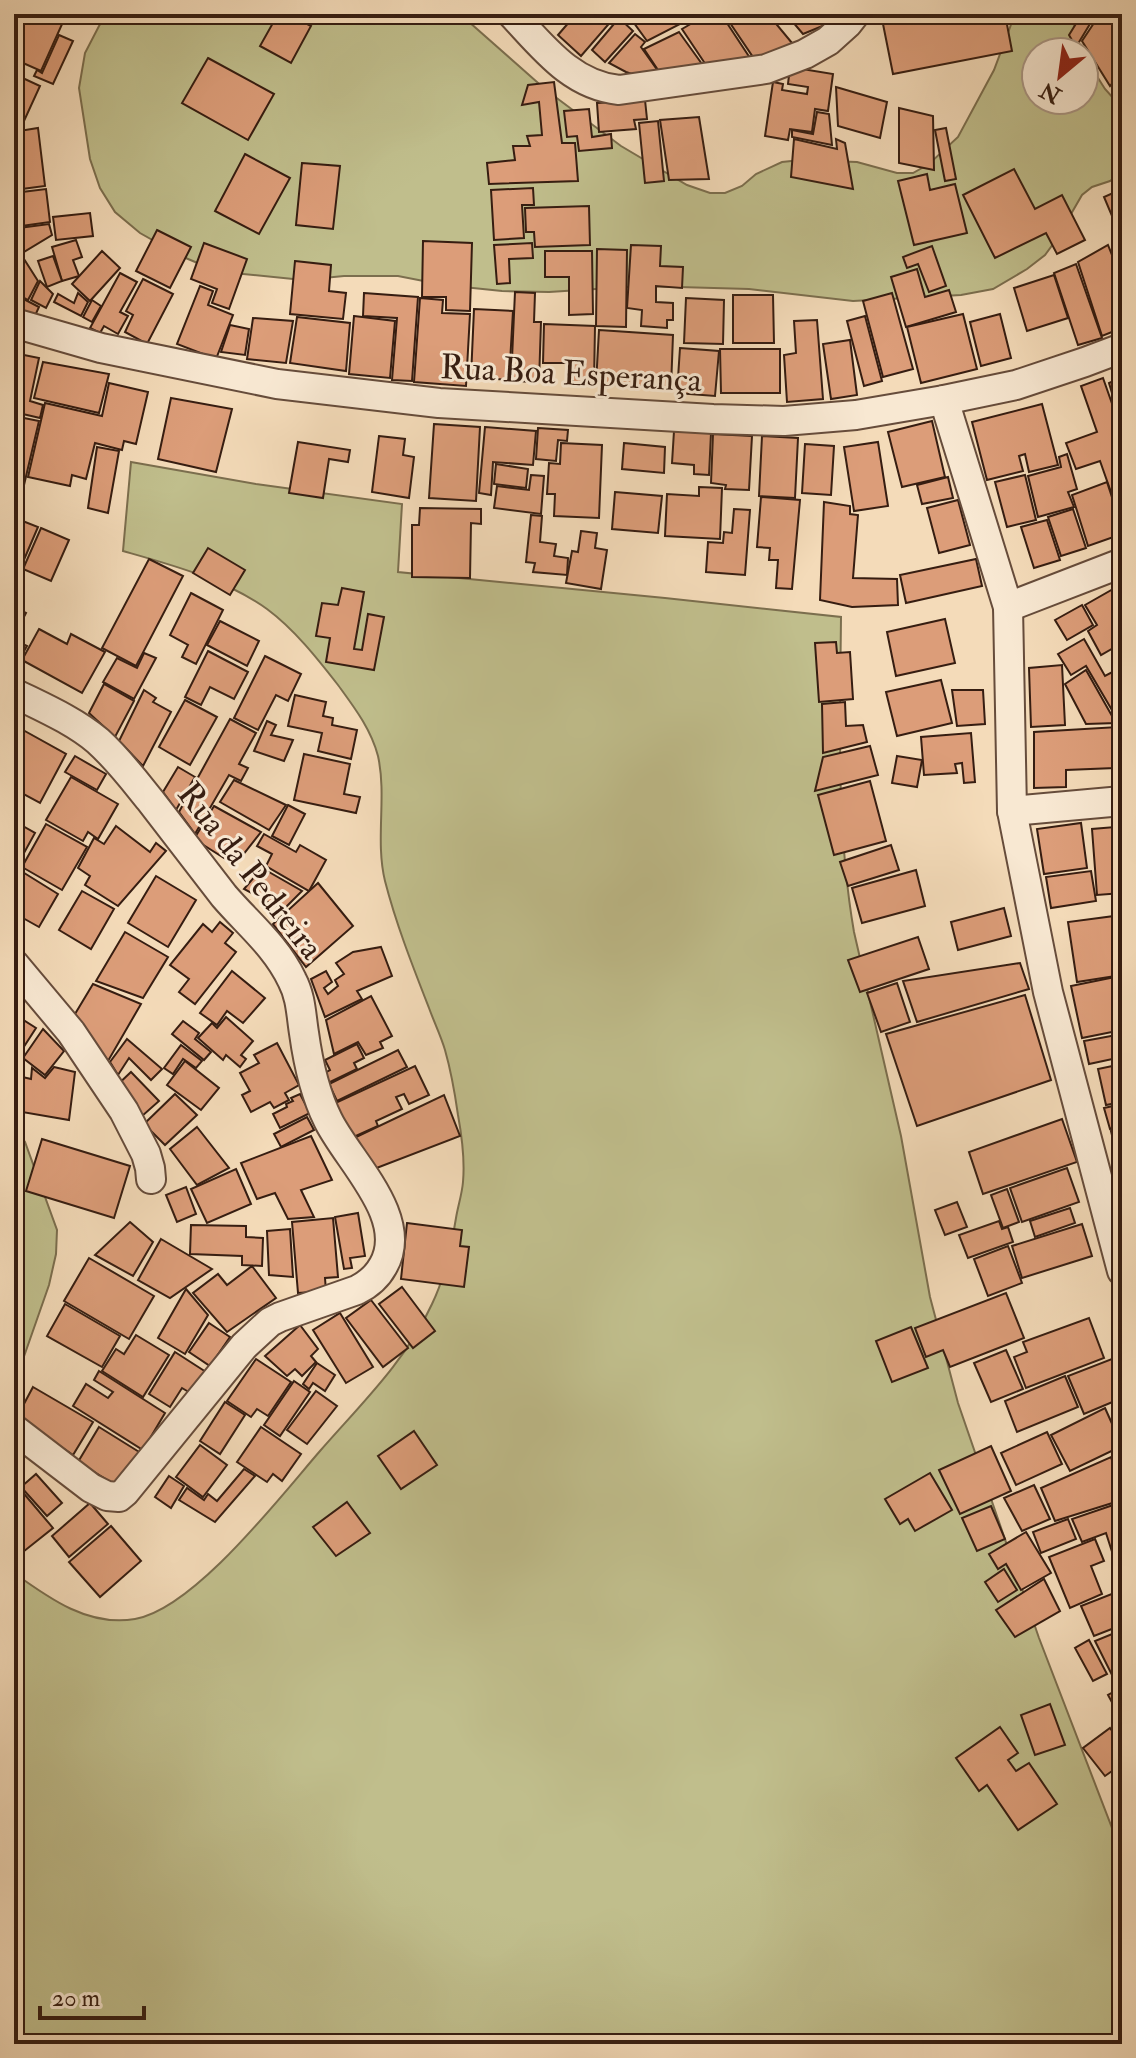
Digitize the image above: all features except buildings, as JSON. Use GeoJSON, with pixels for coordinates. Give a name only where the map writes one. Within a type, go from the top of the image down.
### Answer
{"type":"FeatureCollection","features":[{"type":"Feature","properties":{"kind":"street"},"geometry":{"type":"LineString","coordinates":[[512,14],[564,68],[589,83],[619,90],[766,69],[828,41],[855,14]]}},
{"type":"Feature","properties":{"kind":"street","name":"Rua Boa Esperança"},"geometry":{"type":"LineString","coordinates":[[14,323],[101,348],[277,384],[439,403],[784,421],[856,415],[1016,385],[1122,348]]}},
{"type":"Feature","properties":{"kind":"street"},"geometry":{"type":"LineString","coordinates":[[944,400],[1008,607],[1012,811],[1048,992],[1122,1271]]}},
{"type":"Feature","properties":{"kind":"street"},"geometry":{"type":"LineString","coordinates":[[1008,607],[1122,563]]}},
{"type":"Feature","properties":{"kind":"street","name":"Rua da Pedreira"},"geometry":{"type":"LineString","coordinates":[[14,693],[65,719],[95,739],[120,762],[226,897],[283,963],[299,996],[307,1048],[323,1109],[381,1204],[390,1231],[387,1259],[367,1286],[280,1317],[262,1329],[244,1346],[119,1497],[107,1496],[91,1488],[14,1429]]}},
{"type":"Feature","properties":{"kind":"street"},"geometry":{"type":"LineString","coordinates":[[1012,811],[1122,801]]}},
{"type":"Feature","properties":{"kind":"street"},"geometry":{"type":"LineString","coordinates":[[14,964],[71,1032],[124,1111],[146,1154],[151,1179]]}},
{"type":"Feature","properties":{"kind":"shaded area"},"geometry":{"type":"Polygon","coordinates":[[[107,14],[460,14],[546,90],[621,146],[687,185],[710,193],[725,193],[782,162],[857,162],[897,173],[913,173],[929,164],[958,137],[994,70],[1015,14],[1074,14],[1075,36],[1020,36],[1020,116],[1100,116],[1100,81],[1122,108],[1122,172],[1082,195],[1045,255],[1027,269],[993,289],[961,295],[853,301],[749,289],[643,286],[549,292],[502,291],[398,276],[303,280],[233,273],[181,256],[140,233],[115,212],[100,188],[90,159],[79,88],[85,53],[107,14]]]}},
{"type":"Feature","properties":{"kind":"shaded area"},"geometry":{"type":"Polygon","coordinates":[[[131,462],[256,484],[402,504],[398,572],[841,617],[842,814],[854,932],[901,1136],[930,1297],[958,1403],[1039,1638],[1122,1854],[1122,2044],[14,2044],[14,1573],[71,1609],[102,1619],[118,1620],[135,1619],[158,1611],[209,1574],[259,1522],[381,1382],[409,1345],[441,1283],[463,1182],[462,1140],[447,1058],[385,881],[381,850],[380,771],[371,737],[356,710],[322,665],[296,635],[267,609],[216,581],[123,551],[131,462]]]}},
{"type":"Feature","properties":{"kind":"shaded area"},"geometry":{"type":"Polygon","coordinates":[[[14,1126],[25,1142],[57,1230],[56,1254],[49,1285],[14,1385],[14,1126]]]}}]}
